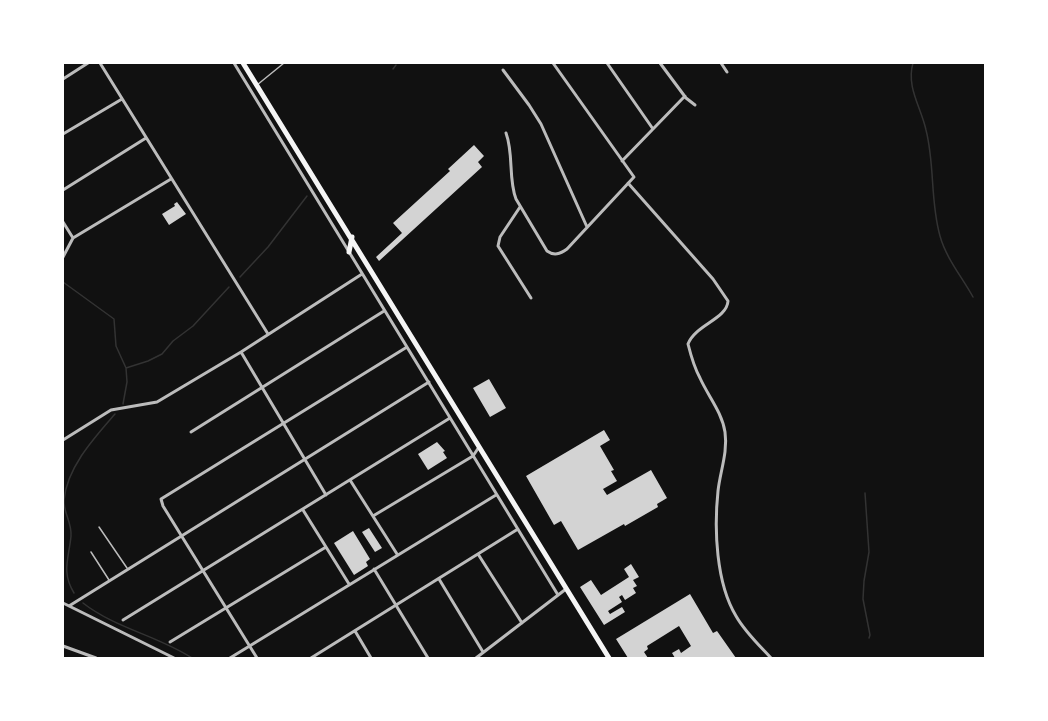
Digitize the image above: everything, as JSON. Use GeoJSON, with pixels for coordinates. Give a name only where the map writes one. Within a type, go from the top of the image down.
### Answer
{"type":"FeatureCollection","features":[{"type":"Feature","properties":{"kind":"highway"},"geometry":{"type":"LineString","coordinates":[[243,63],[609,658]]}},
{"type":"Feature","properties":{"kind":"highway"},"geometry":{"type":"LineString","coordinates":[[349,252],[352,237]]}},
{"type":"Feature","properties":{"kind":"street"},"geometry":{"type":"LineString","coordinates":[[63,79],[88,63]]}},
{"type":"Feature","properties":{"kind":"street"},"geometry":{"type":"LineString","coordinates":[[100,63],[268,334]]}},
{"type":"Feature","properties":{"kind":"street"},"geometry":{"type":"LineString","coordinates":[[234,63],[558,595]]}},
{"type":"Feature","properties":{"kind":"street"},"geometry":{"type":"LineString","coordinates":[[506,133],[510,145],[513,190],[520,207],[544,248],[554,254],[563,252],[634,177],[553,63]]}},
{"type":"Feature","properties":{"kind":"street"},"geometry":{"type":"LineString","coordinates":[[607,63],[653,129]]}},
{"type":"Feature","properties":{"kind":"street"},"geometry":{"type":"LineString","coordinates":[[660,63],[685,96],[695,105]]}},
{"type":"Feature","properties":{"kind":"street"},"geometry":{"type":"LineString","coordinates":[[721,63],[727,72]]}},
{"type":"Feature","properties":{"kind":"street"},"geometry":{"type":"LineString","coordinates":[[503,69],[541,124],[587,227]]}},
{"type":"Feature","properties":{"kind":"street"},"geometry":{"type":"LineString","coordinates":[[622,161],[685,96]]}},
{"type":"Feature","properties":{"kind":"street"},"geometry":{"type":"LineString","coordinates":[[63,134],[122,99]]}},
{"type":"Feature","properties":{"kind":"street"},"geometry":{"type":"LineString","coordinates":[[276,132],[282,127]]}},
{"type":"Feature","properties":{"kind":"street"},"geometry":{"type":"LineString","coordinates":[[63,190],[146,138]]}},
{"type":"Feature","properties":{"kind":"street"},"geometry":{"type":"LineString","coordinates":[[63,257],[73,238],[171,179]]}},
{"type":"Feature","properties":{"kind":"street"},"geometry":{"type":"LineString","coordinates":[[628,183],[713,279],[728,301],[724,311],[695,332],[688,344],[699,377],[720,415],[725,432],[716,532],[722,581],[728,601],[736,616],[771,658]]}},
{"type":"Feature","properties":{"kind":"street"},"geometry":{"type":"LineString","coordinates":[[520,207],[500,237],[498,246],[531,298]]}},
{"type":"Feature","properties":{"kind":"street"},"geometry":{"type":"LineString","coordinates":[[63,222],[73,238]]}},
{"type":"Feature","properties":{"kind":"street"},"geometry":{"type":"LineString","coordinates":[[63,440],[111,410],[157,402],[241,352],[362,274]]}},
{"type":"Feature","properties":{"kind":"street"},"geometry":{"type":"LineString","coordinates":[[190,432],[384,310]]}},
{"type":"Feature","properties":{"kind":"street"},"geometry":{"type":"LineString","coordinates":[[257,658],[163,506],[161,499],[407,347]]}},
{"type":"Feature","properties":{"kind":"street"},"geometry":{"type":"LineString","coordinates":[[241,352],[326,495]]}},
{"type":"Feature","properties":{"kind":"street"},"geometry":{"type":"LineString","coordinates":[[69,606],[429,382]]}},
{"type":"Feature","properties":{"kind":"street"},"geometry":{"type":"LineString","coordinates":[[123,620],[450,418]]}},
{"type":"Feature","properties":{"kind":"street"},"geometry":{"type":"LineString","coordinates":[[373,516],[474,456],[480,446]]}},
{"type":"Feature","properties":{"kind":"street"},"geometry":{"type":"LineString","coordinates":[[350,480],[397,554]]}},
{"type":"Feature","properties":{"kind":"street"},"geometry":{"type":"LineString","coordinates":[[230,658],[496,495]]}},
{"type":"Feature","properties":{"kind":"street"},"geometry":{"type":"LineString","coordinates":[[303,510],[350,584]]}},
{"type":"Feature","properties":{"kind":"street"},"geometry":{"type":"LineString","coordinates":[[314,657],[518,530]]}},
{"type":"Feature","properties":{"kind":"street"},"geometry":{"type":"LineString","coordinates":[[170,642],[326,547]]}},
{"type":"Feature","properties":{"kind":"street"},"geometry":{"type":"LineString","coordinates":[[478,554],[522,623]]}},
{"type":"Feature","properties":{"kind":"street"},"geometry":{"type":"LineString","coordinates":[[375,568],[428,658]]}},
{"type":"Feature","properties":{"kind":"street"},"geometry":{"type":"LineString","coordinates":[[439,579],[483,652]]}},
{"type":"Feature","properties":{"kind":"street"},"geometry":{"type":"LineString","coordinates":[[476,658],[566,589]]}},
{"type":"Feature","properties":{"kind":"street"},"geometry":{"type":"LineString","coordinates":[[63,603],[174,658]]}},
{"type":"Feature","properties":{"kind":"street"},"geometry":{"type":"LineString","coordinates":[[355,631],[371,658]]}},
{"type":"Feature","properties":{"kind":"street"},"geometry":{"type":"LineString","coordinates":[[63,646],[96,658]]}},
{"type":"Feature","properties":{"kind":"lane"},"geometry":{"type":"LineString","coordinates":[[256,85],[284,63]]}},
{"type":"Feature","properties":{"kind":"lane"},"geometry":{"type":"LineString","coordinates":[[99,527],[127,569]]}},
{"type":"Feature","properties":{"kind":"lane"},"geometry":{"type":"LineString","coordinates":[[91,552],[109,580]]}},
{"type":"Feature","properties":{"kind":"building"},"geometry":{"type":"Polygon","coordinates":[[[474,145],[484,156],[478,162],[482,167],[379,261],[376,257],[402,233],[393,223],[450,171],[448,169],[474,145]]]}},
{"type":"Feature","properties":{"kind":"building"},"geometry":{"type":"Polygon","coordinates":[[[177,202],[186,214],[169,225],[162,214],[175,206],[177,202]]]}},
{"type":"Feature","properties":{"kind":"building"},"geometry":{"type":"Polygon","coordinates":[[[489,379],[506,408],[490,417],[473,388],[489,379]]]}},
{"type":"Feature","properties":{"kind":"building"},"geometry":{"type":"Polygon","coordinates":[[[604,430],[610,440],[600,446],[614,470],[611,471],[617,481],[603,489],[607,495],[651,470],[667,498],[657,504],[658,507],[578,550],[561,521],[554,525],[526,476],[604,430]]]}},
{"type":"Feature","properties":{"kind":"building"},"geometry":{"type":"Polygon","coordinates":[[[437,442],[445,451],[443,452],[447,458],[428,470],[418,454],[437,442]]]}},
{"type":"Feature","properties":{"kind":"building"},"geometry":{"type":"Polygon","coordinates":[[[369,528],[382,548],[375,552],[362,532],[369,528]]]}},
{"type":"Feature","properties":{"kind":"building"},"geometry":{"type":"Polygon","coordinates":[[[353,531],[370,559],[366,562],[368,566],[354,575],[334,543],[353,531]]]}},
{"type":"Feature","properties":{"kind":"building"},"geometry":{"type":"Polygon","coordinates":[[[631,564],[639,577],[633,580],[637,586],[633,588],[636,593],[625,600],[622,595],[619,597],[622,602],[608,611],[610,614],[622,607],[625,612],[604,625],[580,587],[591,580],[601,595],[629,577],[624,569],[631,564]]]}},
{"type":"Feature","properties":{"kind":"building"},"geometry":{"type":"Polygon","coordinates":[[[690,594],[713,633],[717,631],[736,658],[675,658],[672,653],[679,649],[681,653],[691,646],[679,626],[647,646],[648,649],[644,652],[648,658],[628,658],[616,639],[690,594]]]}},
{"type":"Feature","properties":{"kind":"waterway"},"geometry":{"type":"LineString","coordinates":[[913,63],[911,80],[929,143],[935,210],[940,236],[950,260],[973,297]]}},
{"type":"Feature","properties":{"kind":"waterway"},"geometry":{"type":"LineString","coordinates":[[393,69],[396,65]]}},
{"type":"Feature","properties":{"kind":"waterway"},"geometry":{"type":"LineString","coordinates":[[240,277],[268,247],[307,196]]}},
{"type":"Feature","properties":{"kind":"waterway"},"geometry":{"type":"LineString","coordinates":[[63,282],[114,319],[116,346],[126,368],[127,382],[123,404]]}},
{"type":"Feature","properties":{"kind":"waterway"},"geometry":{"type":"LineString","coordinates":[[126,368],[162,354],[173,341],[193,326],[229,287]]}},
{"type":"Feature","properties":{"kind":"waterway"},"geometry":{"type":"LineString","coordinates":[[74,593],[67,572],[71,536],[64,504],[66,488],[83,453],[115,414]]}},
{"type":"Feature","properties":{"kind":"waterway"},"geometry":{"type":"LineString","coordinates":[[865,493],[869,552],[863,599],[869,638]]}},
{"type":"Feature","properties":{"kind":"waterway"},"geometry":{"type":"LineString","coordinates":[[83,603],[95,612],[192,658]]}}]}
